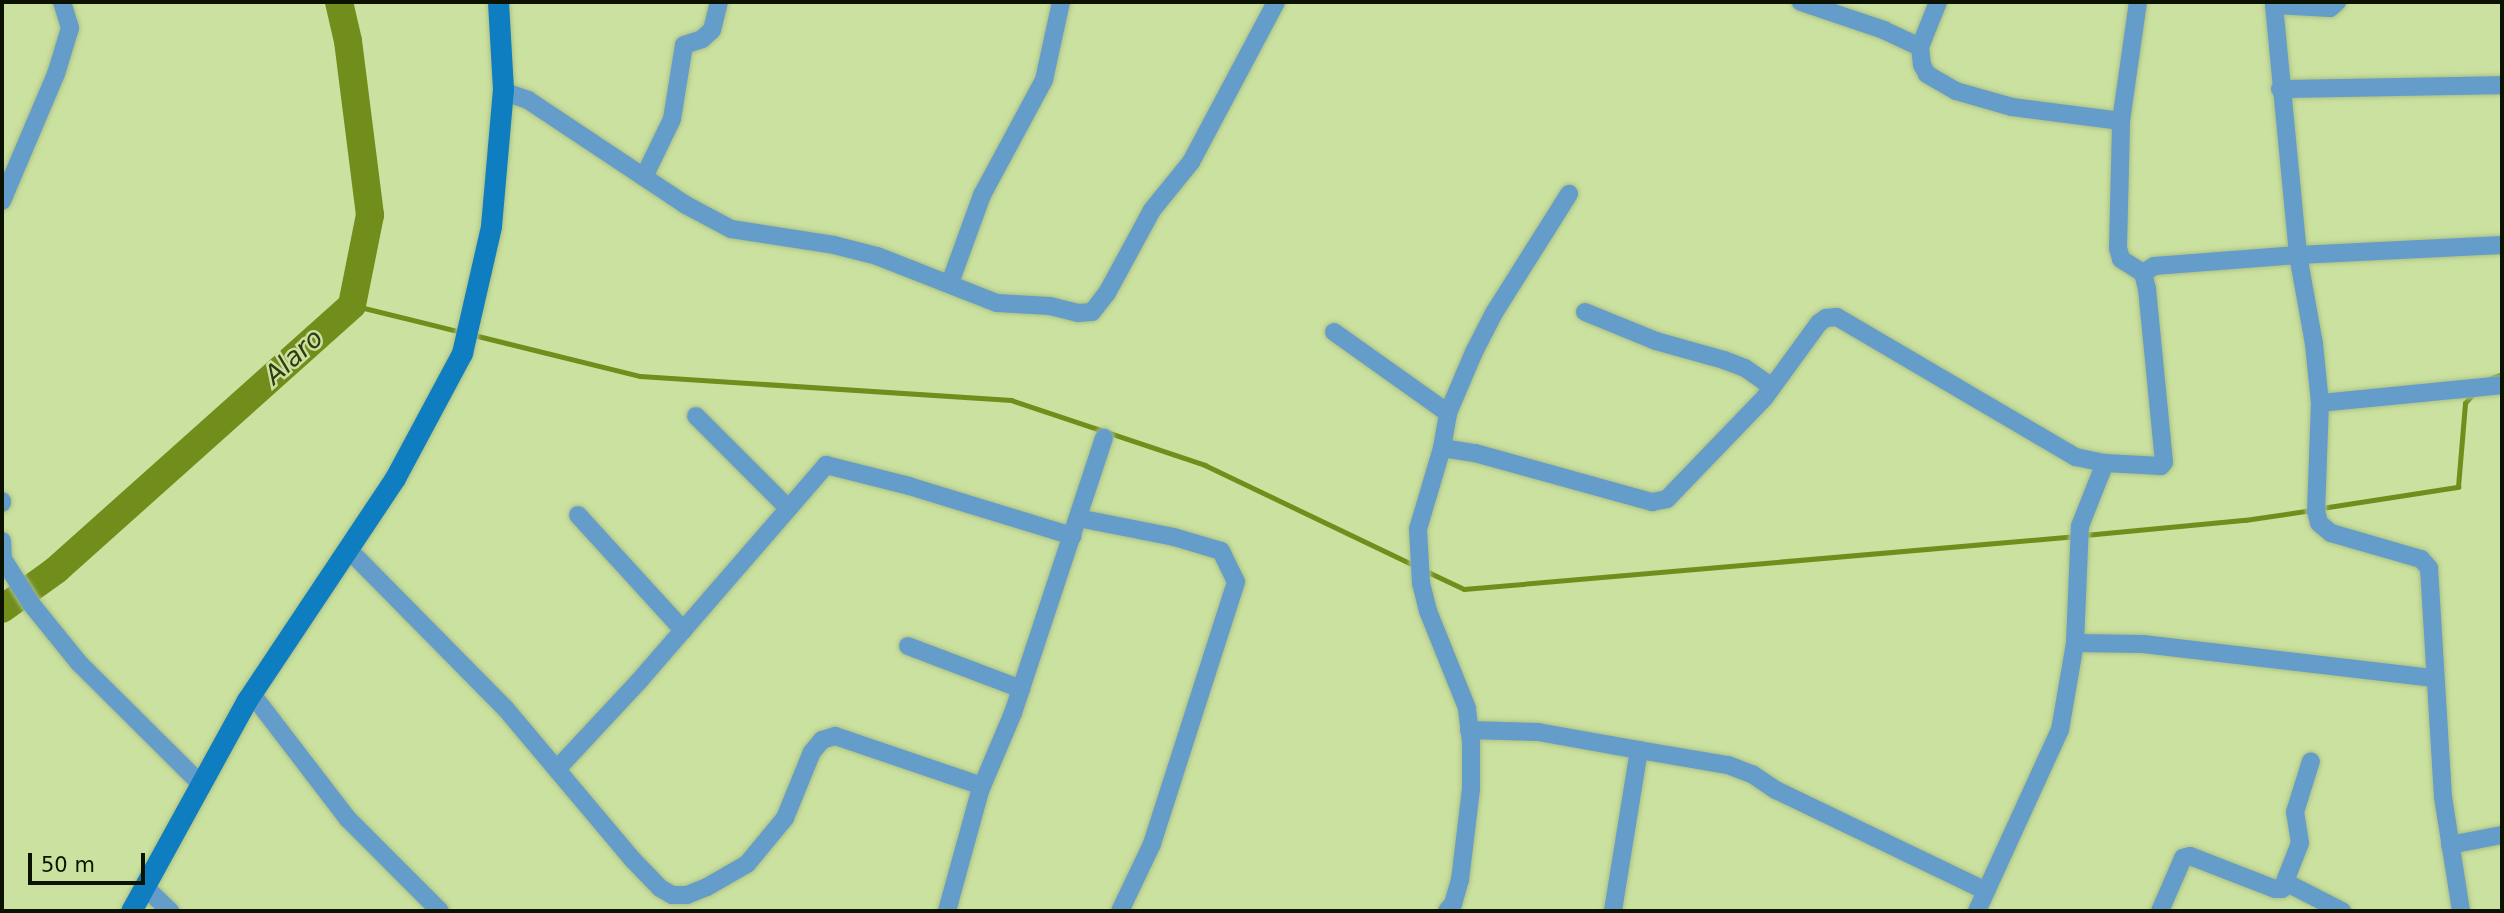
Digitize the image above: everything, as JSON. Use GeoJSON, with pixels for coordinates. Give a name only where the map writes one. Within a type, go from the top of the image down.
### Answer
{"type":"FeatureCollection","features":[{"type":"Feature","properties":{"kind":"street"},"geometry":{"type":"LineString","coordinates":[[2,201],[56,74],[70,28],[62,2]]}},
{"type":"Feature","properties":{"kind":"street"},"geometry":{"type":"LineString","coordinates":[[131,911],[252,694],[395,478],[462,353],[491,226],[502,91],[498,2]]}},
{"type":"Feature","properties":{"kind":"street"},"geometry":{"type":"LineString","coordinates":[[644,177],[672,119],[684,45],[702,39],[712,30],[719,2]]}},
{"type":"Feature","properties":{"kind":"street"},"geometry":{"type":"LineString","coordinates":[[950,283],[982,195],[1044,80],[1059,2]]}},
{"type":"Feature","properties":{"kind":"street"},"geometry":{"type":"LineString","coordinates":[[502,91],[528,100],[686,205],[731,229],[834,245],[877,256],[997,303],[1040,304],[1078,313],[1092,312],[1107,293],[1152,210],[1191,162],[1276,2]]}},
{"type":"Feature","properties":{"kind":"street"},"geometry":{"type":"LineString","coordinates":[[1801,2],[1884,30],[1920,47]]}},
{"type":"Feature","properties":{"kind":"street"},"geometry":{"type":"LineString","coordinates":[[1938,2],[1920,47],[1922,65],[1927,74],[1956,91],[2012,107],[2121,121]]}},
{"type":"Feature","properties":{"kind":"street"},"geometry":{"type":"LineString","coordinates":[[2138,2],[2121,121],[2118,248],[2121,260],[2143,273]]}},
{"type":"Feature","properties":{"kind":"street"},"geometry":{"type":"LineString","coordinates":[[2337,2],[2330,8],[2268,3],[2298,255],[2314,344],[2320,403],[2314,498],[2319,523],[2331,533],[2421,559],[2428,568],[2443,797],[2461,911]]}},
{"type":"Feature","properties":{"kind":"street"},"geometry":{"type":"LineString","coordinates":[[2280,89],[2502,85]]}},
{"type":"Feature","properties":{"kind":"street"},"geometry":{"type":"LineString","coordinates":[[1447,911],[1453,904],[1460,880],[1471,789],[1469,730],[1467,708],[1428,611],[1421,583],[1418,529],[1442,448],[1448,413],[1494,313],[1569,194]]}},
{"type":"Feature","properties":{"kind":"street"},"geometry":{"type":"LineString","coordinates":[[2143,273],[2154,266],[2502,244]]}},
{"type":"Feature","properties":{"kind":"street"},"geometry":{"type":"LineString","coordinates":[[1442,448],[1475,453],[1652,502],[1667,499],[1678,492],[1772,387],[1819,323],[1826,318],[1837,317],[2076,457],[2105,463],[2161,466],[2165,457],[2143,273]]}},
{"type":"Feature","properties":{"kind":"street"},"geometry":{"type":"LineString","coordinates":[[1585,312],[1656,341],[1724,360],[1745,369],[1772,387]]}},
{"type":"Feature","properties":{"kind":"street"},"geometry":{"type":"LineString","coordinates":[[1334,332],[1448,413]]}},
{"type":"Feature","properties":{"kind":"street"},"geometry":{"type":"LineString","coordinates":[[2320,403],[2502,385]]}},
{"type":"Feature","properties":{"kind":"street"},"geometry":{"type":"LineString","coordinates":[[696,416],[788,508]]}},
{"type":"Feature","properties":{"kind":"street"},"geometry":{"type":"LineString","coordinates":[[947,911],[982,786],[1021,689],[1104,438]]}},
{"type":"Feature","properties":{"kind":"street"},"geometry":{"type":"LineString","coordinates":[[1977,911],[2060,730],[2075,643],[2080,526],[2105,463]]}},
{"type":"Feature","properties":{"kind":"street"},"geometry":{"type":"LineString","coordinates":[[558,768],[683,630],[826,465],[831,464],[1073,536]]}},
{"type":"Feature","properties":{"kind":"street"},"geometry":{"type":"LineString","coordinates":[[578,515],[683,630]]}},
{"type":"Feature","properties":{"kind":"street"},"geometry":{"type":"LineString","coordinates":[[1078,519],[1174,537],[1222,551],[1236,582],[1152,844],[1120,911]]}},
{"type":"Feature","properties":{"kind":"street"},"geometry":{"type":"LineString","coordinates":[[348,549],[505,708],[633,860],[660,888],[672,895],[687,895],[707,887],[747,864],[785,818],[812,752],[822,740],[835,736],[982,786]]}},
{"type":"Feature","properties":{"kind":"street"},"geometry":{"type":"LineString","coordinates":[[2,550],[32,606],[79,663],[201,784]]}},
{"type":"Feature","properties":{"kind":"street"},"geometry":{"type":"LineString","coordinates":[[2075,643],[2143,644],[2434,678]]}},
{"type":"Feature","properties":{"kind":"street"},"geometry":{"type":"LineString","coordinates":[[908,646],[1021,689]]}},
{"type":"Feature","properties":{"kind":"street"},"geometry":{"type":"LineString","coordinates":[[252,694],[348,819],[440,911]]}},
{"type":"Feature","properties":{"kind":"street"},"geometry":{"type":"LineString","coordinates":[[1469,730],[1538,732],[1728,765],[1752,774],[1776,790],[1986,891]]}},
{"type":"Feature","properties":{"kind":"street"},"geometry":{"type":"LineString","coordinates":[[1612,911],[1639,750]]}},
{"type":"Feature","properties":{"kind":"street"},"geometry":{"type":"LineString","coordinates":[[2160,911],[2183,858],[2190,856],[2275,889],[2282,889],[2287,883],[2300,843],[2295,812],[2311,761]]}},
{"type":"Feature","properties":{"kind":"street"},"geometry":{"type":"LineString","coordinates":[[2451,845],[2502,835]]}},
{"type":"Feature","properties":{"kind":"street"},"geometry":{"type":"LineString","coordinates":[[2287,883],[2342,911]]}},
{"type":"Feature","properties":{"kind":"street"},"geometry":{"type":"LineString","coordinates":[[145,887],[170,911]]}},
{"type":"Feature","properties":{"kind":"waterway","name":"Alaro"},"geometry":{"type":"LineString","coordinates":[[2,609],[56,570],[352,305],[370,215],[348,41],[339,2]]}},
{"type":"Feature","properties":{"kind":"waterway"},"geometry":{"type":"LineString","coordinates":[[352,305],[462,332]]}},
{"type":"Feature","properties":{"kind":"waterway"},"geometry":{"type":"LineString","coordinates":[[474,335],[640,376],[1011,400],[1205,465],[1416,566]]}},
{"type":"Feature","properties":{"kind":"waterway"},"geometry":{"type":"LineString","coordinates":[[2484,381],[2502,374]]}},
{"type":"Feature","properties":{"kind":"waterway"},"geometry":{"type":"LineString","coordinates":[[2322,508],[2458,487],[2465,403],[2474,393]]}},
{"type":"Feature","properties":{"kind":"waterway"},"geometry":{"type":"LineString","coordinates":[[2085,535],[2245,520],[2313,510]]}},
{"type":"Feature","properties":{"kind":"waterway"},"geometry":{"type":"LineString","coordinates":[[1424,570],[1464,589],[2077,536]]}}]}
